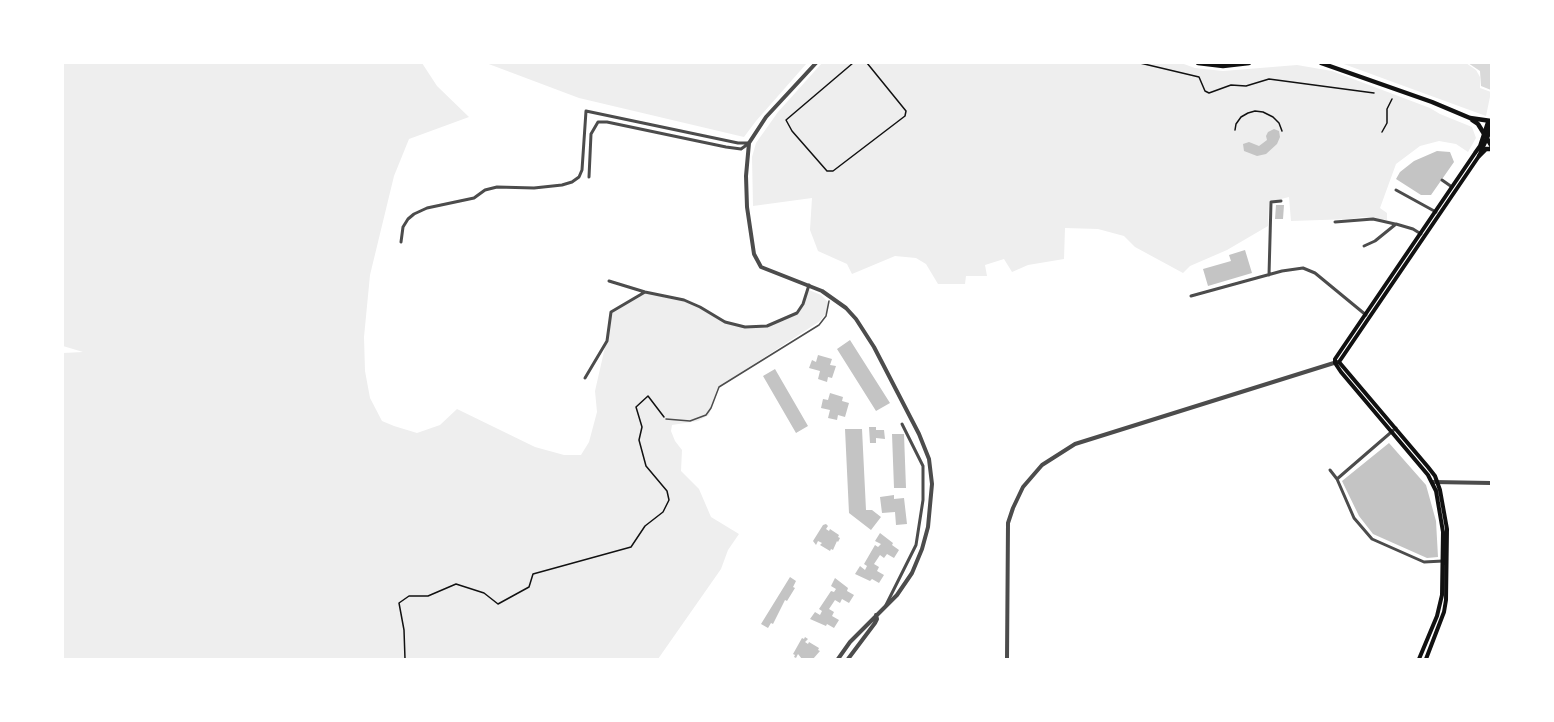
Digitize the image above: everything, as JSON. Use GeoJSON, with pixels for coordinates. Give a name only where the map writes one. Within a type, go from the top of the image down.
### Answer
{"type":"FeatureCollection","features":[{"type":"Feature","properties":{"kind":"main road"},"geometry":{"type":"LineString","coordinates":[[1198,63],[1223,66],[1249,63]]}},
{"type":"Feature","properties":{"kind":"main road"},"geometry":{"type":"LineString","coordinates":[[1321,63],[1432,102],[1470,118],[1489,122]]}},
{"type":"Feature","properties":{"kind":"main road"},"geometry":{"type":"LineString","coordinates":[[1470,118],[1478,124],[1490,145]]}},
{"type":"Feature","properties":{"kind":"main road"},"geometry":{"type":"LineString","coordinates":[[1337,362],[1454,188],[1480,146],[1489,122]]}},
{"type":"Feature","properties":{"kind":"main road"},"geometry":{"type":"LineString","coordinates":[[1454,188],[1490,145],[1489,122]]}},
{"type":"Feature","properties":{"kind":"main road"},"geometry":{"type":"LineString","coordinates":[[1423,235],[1336,356],[1337,362],[1435,482],[1447,529],[1446,600],[1444,612],[1426,659]]}},
{"type":"Feature","properties":{"kind":"main road"},"geometry":{"type":"LineString","coordinates":[[1419,659],[1440,604],[1443,561],[1442,525],[1435,482]]}},
{"type":"Feature","properties":{"kind":"street"},"geometry":{"type":"LineString","coordinates":[[590,177],[591,134],[598,122],[741,149],[749,143],[766,117],[816,63]]}},
{"type":"Feature","properties":{"kind":"street"},"geometry":{"type":"LineString","coordinates":[[401,242],[403,227],[408,219],[428,208],[474,198],[485,190],[496,187],[534,188],[572,182],[579,177],[582,170],[586,111],[738,143],[749,143]]}},
{"type":"Feature","properties":{"kind":"street"},"geometry":{"type":"LineString","coordinates":[[749,143],[746,176],[747,207],[757,261],[768,270],[822,291],[846,308],[867,334],[905,406],[929,459],[931,500],[926,538],[912,573],[897,595],[850,642],[838,659]]}},
{"type":"Feature","properties":{"kind":"street"},"geometry":{"type":"LineString","coordinates":[[1442,180],[1454,188]]}},
{"type":"Feature","properties":{"kind":"street"},"geometry":{"type":"LineString","coordinates":[[1395,190],[1437,213]]}},
{"type":"Feature","properties":{"kind":"street"},"geometry":{"type":"LineString","coordinates":[[1269,275],[1271,202],[1281,201]]}},
{"type":"Feature","properties":{"kind":"street"},"geometry":{"type":"LineString","coordinates":[[1335,222],[1373,219],[1413,229],[1423,235]]}},
{"type":"Feature","properties":{"kind":"street"},"geometry":{"type":"LineString","coordinates":[[1364,246],[1375,241],[1396,224]]}},
{"type":"Feature","properties":{"kind":"street"},"geometry":{"type":"LineString","coordinates":[[1191,296],[1302,268],[1310,269],[1366,315]]}},
{"type":"Feature","properties":{"kind":"street"},"geometry":{"type":"LineString","coordinates":[[609,281],[692,303],[736,326],[757,327],[767,326],[797,313],[803,304],[809,285]]}},
{"type":"Feature","properties":{"kind":"street"},"geometry":{"type":"LineString","coordinates":[[585,378],[607,341],[611,312],[645,292]]}},
{"type":"Feature","properties":{"kind":"street"},"geometry":{"type":"LineString","coordinates":[[1007,659],[1008,524],[1023,487],[1042,465],[1075,444],[1337,362]]}},
{"type":"Feature","properties":{"kind":"street"},"geometry":{"type":"LineString","coordinates":[[885,606],[912,555],[922,512],[923,466],[902,424]]}},
{"type":"Feature","properties":{"kind":"street"},"geometry":{"type":"LineString","coordinates":[[1337,479],[1394,430]]}},
{"type":"Feature","properties":{"kind":"street"},"geometry":{"type":"LineString","coordinates":[[1330,470],[1337,479],[1354,518],[1372,539],[1424,562],[1443,561]]}},
{"type":"Feature","properties":{"kind":"street"},"geometry":{"type":"LineString","coordinates":[[1435,482],[1491,483]]}},
{"type":"Feature","properties":{"kind":"street"},"geometry":{"type":"LineString","coordinates":[[848,659],[877,620],[876,615]]}},
{"type":"Feature","properties":{"kind":"lane"},"geometry":{"type":"LineString","coordinates":[[666,419],[690,421],[706,415],[719,387],[819,326],[826,316],[829,301]]}},
{"type":"Feature","properties":{"kind":"path"},"geometry":{"type":"LineString","coordinates":[[853,63],[786,120],[792,132],[799,136],[827,171],[833,171],[905,116],[906,111],[867,63]]}},
{"type":"Feature","properties":{"kind":"path"},"geometry":{"type":"LineString","coordinates":[[1140,63],[1199,77],[1207,93],[1231,85],[1252,85],[1269,79],[1374,93]]}},
{"type":"Feature","properties":{"kind":"path"},"geometry":{"type":"LineString","coordinates":[[1382,132],[1387,123],[1387,109],[1392,99]]}},
{"type":"Feature","properties":{"kind":"path"},"geometry":{"type":"LineString","coordinates":[[1235,130],[1241,117],[1248,112],[1255,111],[1273,117],[1279,123],[1282,131]]}},
{"type":"Feature","properties":{"kind":"path"},"geometry":{"type":"LineString","coordinates":[[405,659],[404,630],[399,603],[409,596],[428,596],[456,584],[484,593],[498,604],[529,587],[533,574],[632,547],[645,526],[663,512],[669,500],[667,490],[646,466],[639,440],[642,427],[636,407],[648,396],[666,419]]}},
{"type":"Feature","properties":{"kind":"shaded area"},"geometry":{"type":"Polygon","coordinates":[[[63,63],[422,63],[437,86],[469,117],[409,139],[394,176],[370,275],[364,337],[365,371],[370,398],[382,421],[394,426],[417,433],[440,425],[457,409],[535,447],[564,455],[581,455],[589,442],[597,412],[595,391],[611,312],[645,292],[684,300],[736,326],[767,326],[797,313],[809,290],[821,295],[828,302],[826,313],[820,321],[717,389],[709,415],[698,421],[672,425],[671,431],[675,441],[682,450],[681,471],[699,489],[711,517],[739,534],[728,550],[721,569],[658,659],[63,659],[63,353],[83,352],[63,346],[63,63]]]}},
{"type":"Feature","properties":{"kind":"shaded area"},"geometry":{"type":"Polygon","coordinates":[[[486,63],[807,63],[744,137],[579,98],[486,63]]]}},
{"type":"Feature","properties":{"kind":"shaded area"},"geometry":{"type":"Polygon","coordinates":[[[822,63],[1181,63],[1195,68],[1223,71],[1297,65],[1332,71],[1430,108],[1472,127],[1476,138],[1468,152],[1456,144],[1439,141],[1420,146],[1396,164],[1380,208],[1387,213],[1387,220],[1362,217],[1291,221],[1289,197],[1269,202],[1268,226],[1227,250],[1190,266],[1183,273],[1135,247],[1124,236],[1098,229],[1065,228],[1064,259],[1028,265],[1012,272],[1004,259],[985,265],[987,276],[966,276],[965,284],[938,284],[926,264],[916,258],[895,256],[852,274],[847,264],[818,251],[810,230],[812,198],[753,206],[752,157],[756,143],[778,112],[822,63]]]}},
{"type":"Feature","properties":{"kind":"shaded area"},"geometry":{"type":"Polygon","coordinates":[[[1341,63],[1466,63],[1476,70],[1480,77],[1480,88],[1491,92],[1486,116],[1341,63]]]}},
{"type":"Feature","properties":{"kind":"shaded area"},"geometry":{"type":"Polygon","coordinates":[[[1468,63],[1491,63],[1491,90],[1481,86],[1480,71],[1468,63]]]}},
{"type":"Feature","properties":{"kind":"building"},"geometry":{"type":"Polygon","coordinates":[[[1274,129],[1279,131],[1280,137],[1277,144],[1266,154],[1257,156],[1244,151],[1243,144],[1249,142],[1259,146],[1267,140],[1268,132],[1274,129]]]}},
{"type":"Feature","properties":{"kind":"building"},"geometry":{"type":"Polygon","coordinates":[[[1437,151],[1450,152],[1454,162],[1431,195],[1421,195],[1396,179],[1400,172],[1414,161],[1437,151]]]}},
{"type":"Feature","properties":{"kind":"building"},"geometry":{"type":"Polygon","coordinates":[[[1276,205],[1284,205],[1283,219],[1275,219],[1276,205]]]}},
{"type":"Feature","properties":{"kind":"building"},"geometry":{"type":"Polygon","coordinates":[[[1245,250],[1252,273],[1208,286],[1203,269],[1231,261],[1229,255],[1245,250]]]}},
{"type":"Feature","properties":{"kind":"building"},"geometry":{"type":"Polygon","coordinates":[[[850,340],[890,403],[876,411],[837,349],[850,340]]]}},
{"type":"Feature","properties":{"kind":"building"},"geometry":{"type":"Polygon","coordinates":[[[818,355],[832,359],[830,365],[836,366],[832,378],[828,377],[827,382],[818,379],[820,371],[809,368],[812,360],[816,362],[818,355]]]}},
{"type":"Feature","properties":{"kind":"building"},"geometry":{"type":"Polygon","coordinates":[[[775,369],[808,426],[796,433],[763,376],[775,369]]]}},
{"type":"Feature","properties":{"kind":"building"},"geometry":{"type":"Polygon","coordinates":[[[830,393],[843,397],[842,401],[849,403],[845,417],[838,415],[837,420],[828,418],[830,410],[821,408],[823,399],[828,400],[830,393]]]}},
{"type":"Feature","properties":{"kind":"building"},"geometry":{"type":"Polygon","coordinates":[[[869,427],[884,430],[885,439],[876,438],[876,443],[870,443],[869,427]]]}},
{"type":"Feature","properties":{"kind":"building"},"geometry":{"type":"Polygon","coordinates":[[[845,429],[862,429],[866,510],[872,510],[881,517],[871,530],[849,513],[845,429]]]}},
{"type":"Feature","properties":{"kind":"building"},"geometry":{"type":"Polygon","coordinates":[[[892,434],[904,434],[906,488],[894,488],[892,434]]]}},
{"type":"Feature","properties":{"kind":"building"},"geometry":{"type":"Polygon","coordinates":[[[1389,443],[1426,485],[1436,521],[1438,557],[1427,558],[1373,534],[1359,516],[1342,481],[1389,443]]]}},
{"type":"Feature","properties":{"kind":"building"},"geometry":{"type":"Polygon","coordinates":[[[894,495],[894,499],[904,498],[907,524],[896,525],[895,512],[882,513],[880,497],[894,495]]]}},
{"type":"Feature","properties":{"kind":"building"},"geometry":{"type":"Polygon","coordinates":[[[826,524],[828,526],[826,529],[829,531],[830,529],[840,538],[830,551],[820,545],[822,543],[818,541],[816,545],[813,541],[826,524]]]}},
{"type":"Feature","properties":{"kind":"building"},"geometry":{"type":"Polygon","coordinates":[[[880,533],[899,550],[894,558],[887,554],[884,558],[880,555],[874,564],[879,567],[877,571],[884,575],[879,583],[855,574],[860,566],[865,570],[867,566],[864,564],[875,545],[878,547],[881,544],[875,541],[880,533]]]}},
{"type":"Feature","properties":{"kind":"building"},"geometry":{"type":"Polygon","coordinates":[[[790,577],[796,581],[793,587],[795,588],[787,601],[785,600],[773,624],[771,623],[768,628],[761,624],[790,577]]]}},
{"type":"Feature","properties":{"kind":"building"},"geometry":{"type":"Polygon","coordinates":[[[835,578],[854,595],[849,603],[842,599],[840,603],[835,600],[829,609],[834,612],[832,616],[839,620],[834,628],[810,619],[815,612],[820,615],[822,611],[819,609],[831,591],[834,592],[836,589],[831,586],[835,578]]]}},
{"type":"Feature","properties":{"kind":"building"},"geometry":{"type":"Polygon","coordinates":[[[802,638],[808,639],[805,642],[819,648],[820,651],[813,659],[802,659],[798,654],[796,658],[794,657],[793,654],[802,638]]]}}]}
